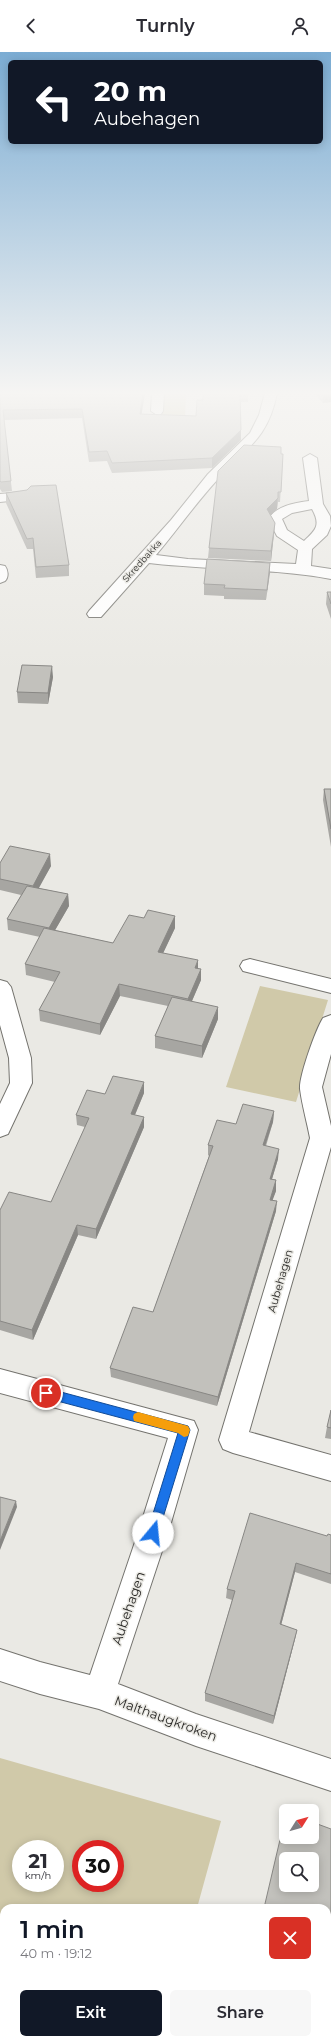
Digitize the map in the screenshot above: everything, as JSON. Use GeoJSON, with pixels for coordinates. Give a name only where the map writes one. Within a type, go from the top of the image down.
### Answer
{"type":"FeatureCollection","features":[{"type":"Feature","properties":{"kind":"street","name":"Skredbakka"},"geometry":{"type":"LineString","coordinates":[[95,614],[145,558],[205,486]]}},
{"type":"Feature","properties":{"kind":"street"},"geometry":{"type":"LineString","coordinates":[[303,569],[305,548],[322,532],[323,516],[316,504],[314,486]]}},
{"type":"Feature","properties":{"kind":"street"},"geometry":{"type":"LineString","coordinates":[[0,498],[23,496]]}},
{"type":"Feature","properties":{"kind":"street"},"geometry":{"type":"LineString","coordinates":[[305,548],[278,529],[276,519],[283,512],[306,505],[316,504]]}},
{"type":"Feature","properties":{"kind":"street"},"geometry":{"type":"LineString","coordinates":[[145,558],[188,563],[303,569],[331,574]]}},
{"type":"Feature","properties":{"kind":"street"},"geometry":{"type":"LineString","coordinates":[[0,569],[0,578]]}},
{"type":"Feature","properties":{"kind":"street"},"geometry":{"type":"LineString","coordinates":[[250,966],[331,986]]}},
{"type":"Feature","properties":{"kind":"street"},"geometry":{"type":"LineString","coordinates":[[0,1128],[21,1083],[20,1058],[2,999]]}},
{"type":"Feature","properties":{"kind":"street","name":"Aubehagen"},"geometry":{"type":"LineString","coordinates":[[331,1023],[321,1050],[311,1087],[322,1138],[233,1440],[331,1468]]}},
{"type":"Feature","properties":{"kind":"street","name":"Aubehagen"},"geometry":{"type":"LineString","coordinates":[[0,1380],[184,1430],[153,1533],[99,1693]]}},
{"type":"Feature","properties":{"kind":"street","name":"Malthaugkroken"},"geometry":{"type":"LineString","coordinates":[[0,1665],[40,1678],[99,1693],[196,1730],[331,1775]]}},
{"type":"Feature","properties":{"kind":"shaded area"},"geometry":{"type":"Polygon","coordinates":[[[260,986],[328,1000],[296,1102],[226,1087],[260,986]]]}},
{"type":"Feature","properties":{"kind":"shaded area"},"geometry":{"type":"Polygon","coordinates":[[[0,1758],[221,1821],[198,1904],[0,1904],[0,1758]]]}},
{"type":"Feature","properties":{"kind":"building"},"geometry":{"type":"Polygon","coordinates":[[[31,486],[56,486],[69,565],[36,567],[33,538],[27,539],[6,493],[27,490],[31,486]]]}},
{"type":"Feature","properties":{"kind":"building"},"geometry":{"type":"Polygon","coordinates":[[[216,486],[281,486],[281,492],[278,492],[278,498],[267,509],[275,523],[271,551],[209,548],[216,486]]]}},
{"type":"Feature","properties":{"kind":"building"},"geometry":{"type":"Polygon","coordinates":[[[207,559],[270,563],[267,590],[224,588],[225,585],[204,584],[207,559]]]}},
{"type":"Feature","properties":{"kind":"building"},"geometry":{"type":"Polygon","coordinates":[[[327,592],[331,592],[331,604],[327,592]]]}},
{"type":"Feature","properties":{"kind":"building"},"geometry":{"type":"Polygon","coordinates":[[[22,665],[52,666],[48,693],[17,692],[22,665]]]}},
{"type":"Feature","properties":{"kind":"building"},"geometry":{"type":"Polygon","coordinates":[[[324,789],[331,789],[331,829],[324,789]]]}},
{"type":"Feature","properties":{"kind":"building"},"geometry":{"type":"Polygon","coordinates":[[[10,846],[50,854],[33,886],[0,879],[0,863],[10,846]]]}},
{"type":"Feature","properties":{"kind":"building"},"geometry":{"type":"Polygon","coordinates":[[[27,886],[68,894],[49,928],[7,919],[27,886]]]}},
{"type":"Feature","properties":{"kind":"building"},"geometry":{"type":"Polygon","coordinates":[[[148,910],[175,916],[158,952],[198,960],[195,968],[201,969],[188,999],[119,984],[100,1024],[39,1010],[60,972],[25,964],[44,928],[113,943],[129,915],[144,918],[148,910]]]}},
{"type":"Feature","properties":{"kind":"building"},"geometry":{"type":"Polygon","coordinates":[[[172,997],[218,1007],[202,1046],[155,1036],[172,997]]]}},
{"type":"Feature","properties":{"kind":"building"},"geometry":{"type":"Polygon","coordinates":[[[113,1076],[144,1082],[131,1114],[144,1117],[97,1227],[96,1229],[77,1225],[32,1330],[0,1321],[0,1210],[9,1192],[51,1202],[89,1118],[76,1115],[87,1090],[105,1094],[113,1076]]]}},
{"type":"Feature","properties":{"kind":"building"},"geometry":{"type":"Polygon","coordinates":[[[243,1104],[274,1111],[263,1145],[279,1149],[270,1179],[276,1180],[270,1200],[277,1201],[218,1397],[110,1368],[133,1307],[153,1312],[213,1146],[208,1145],[217,1120],[236,1124],[243,1104]]]}},
{"type":"Feature","properties":{"kind":"building"},"geometry":{"type":"Polygon","coordinates":[[[331,1410],[331,1428],[327,1427],[331,1410]]]}},
{"type":"Feature","properties":{"kind":"building"},"geometry":{"type":"Polygon","coordinates":[[[0,1497],[16,1501],[0,1541],[0,1497]]]}},
{"type":"Feature","properties":{"kind":"building"},"geometry":{"type":"Polygon","coordinates":[[[250,1513],[327,1536],[328,1534],[331,1535],[331,1574],[296,1563],[280,1624],[297,1630],[274,1716],[205,1693],[235,1591],[227,1589],[250,1513]]]}},
{"type":"Feature","properties":{"kind":"building"},"geometry":{"type":"Polygon","coordinates":[[[319,1825],[331,1829],[331,1904],[265,1904],[279,1844],[319,1844],[319,1825]]]}},
{"type":"Feature","properties":{"kind":"slow traffic"},"geometry":{"type":"LineString","coordinates":[[138,1417],[184,1430],[184,1432]]}},
{"type":"Feature","properties":{"kind":"route"},"geometry":{"type":"LineString","coordinates":[[46,1393],[184,1430],[153,1533]]}}]}
